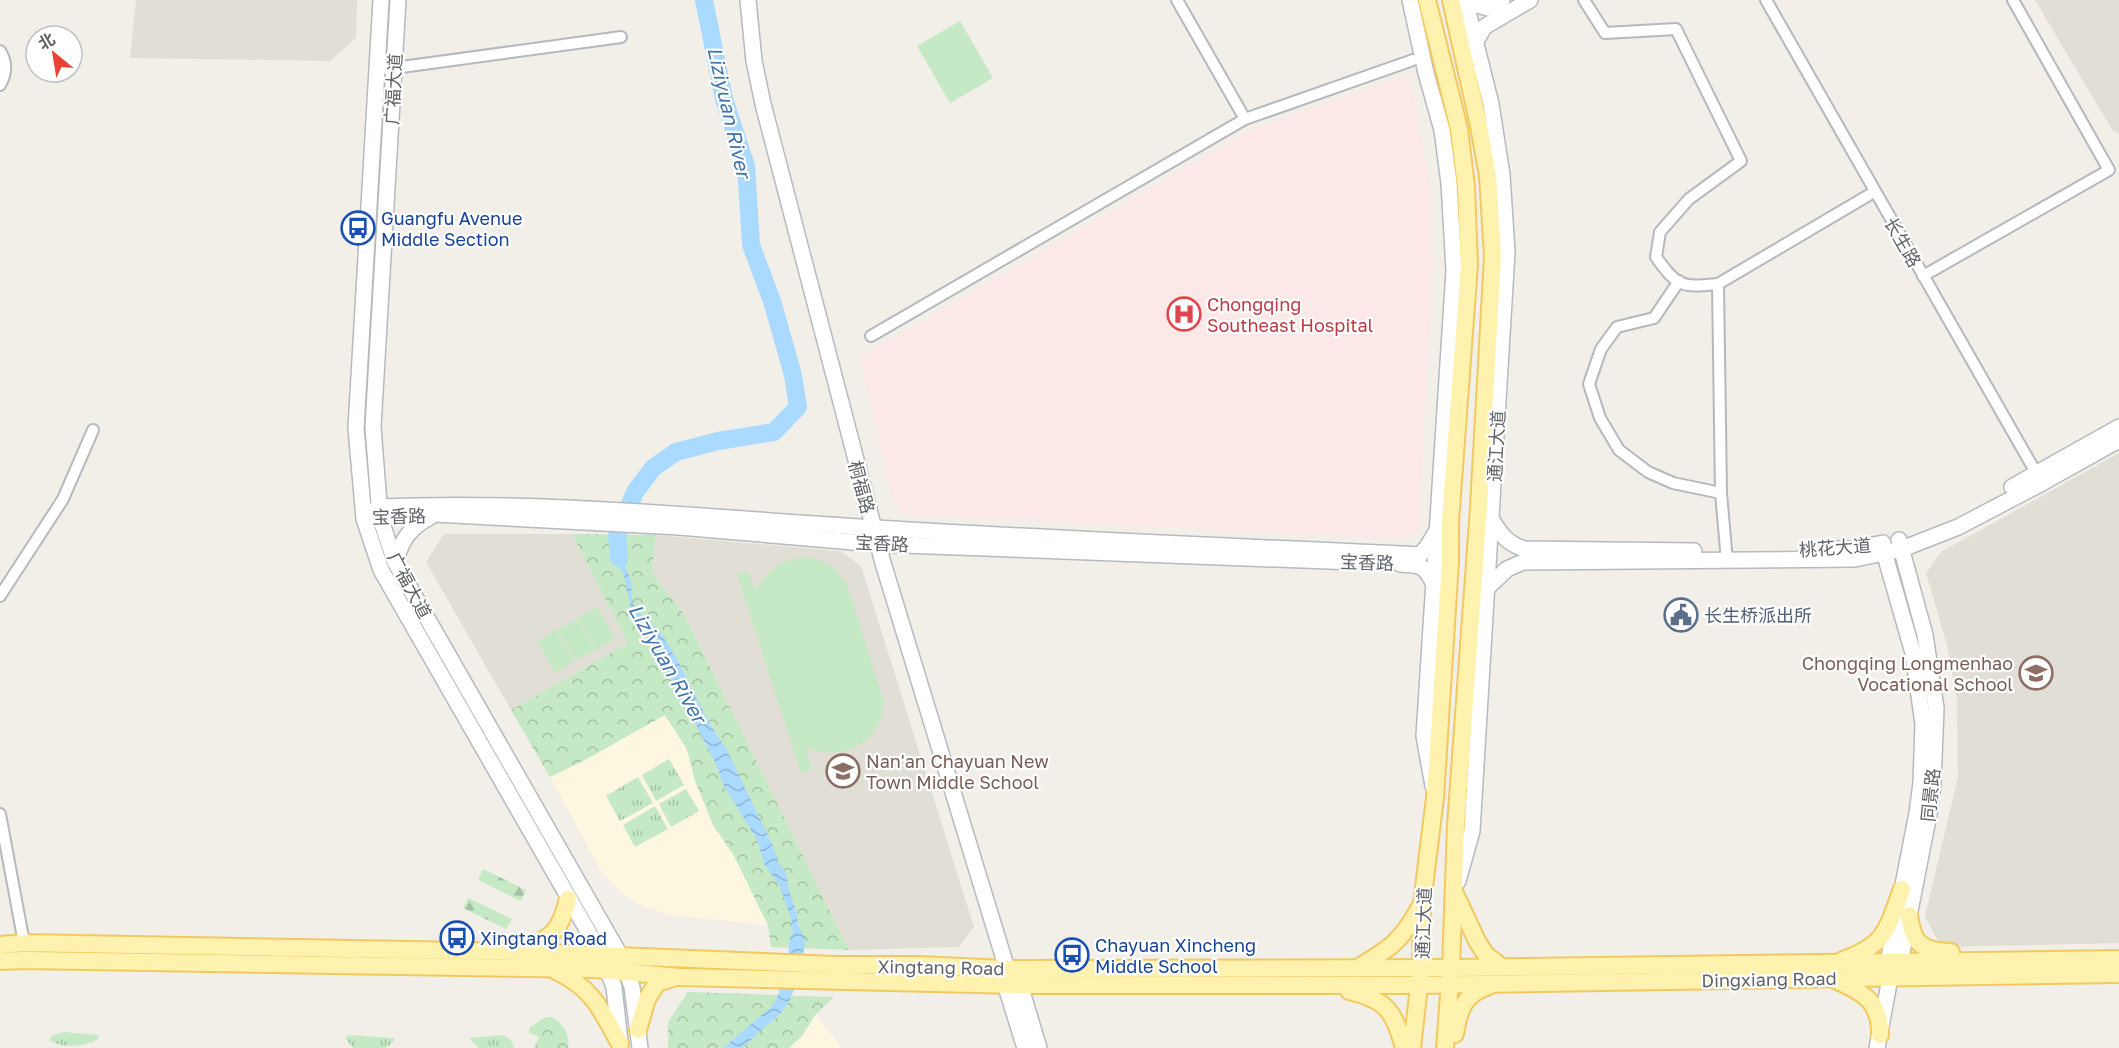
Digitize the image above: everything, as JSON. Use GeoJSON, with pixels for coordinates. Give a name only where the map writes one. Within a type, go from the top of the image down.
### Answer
{"type":"FeatureCollection","features":[{"type":"Feature","properties":{"kind":"main road","name":"通江大道"},"geometry":{"type":"LineString","coordinates":[[1412,1048],[1420,977],[1422,903],[1435,798],[1450,561],[1450,521],[1469,265],[1466,186],[1459,129],[1427,0]]}},
{"type":"Feature","properties":{"kind":"main road","name":"通江大道"},"geometry":{"type":"LineString","coordinates":[[1445,1048],[1455,893],[1456,826],[1475,572],[1493,256],[1488,177],[1451,0]]}},
{"type":"Feature","properties":{"kind":"main road"},"geometry":{"type":"LineString","coordinates":[[1878,1042],[1880,1020],[1870,1001],[1833,971],[1878,941],[1886,931],[1902,889]]}},
{"type":"Feature","properties":{"kind":"main road"},"geometry":{"type":"LineString","coordinates":[[1454,1048],[1458,1014],[1463,1005],[1476,990],[1500,975],[1477,941],[1455,893]]}},
{"type":"Feature","properties":{"kind":"main road"},"geometry":{"type":"LineString","coordinates":[[523,952],[548,938],[558,928],[568,899]]}},
{"type":"Feature","properties":{"kind":"main road"},"geometry":{"type":"LineString","coordinates":[[1357,968],[1395,944],[1408,928],[1422,903]]}},
{"type":"Feature","properties":{"kind":"main road"},"geometry":{"type":"LineString","coordinates":[[1909,915],[1912,933],[1926,949],[1964,953],[1993,961]]}},
{"type":"Feature","properties":{"kind":"main road","name":"Xingtang Road"},"geometry":{"type":"LineString","coordinates":[[0,945],[601,954],[621,957],[763,962],[835,973]]}},
{"type":"Feature","properties":{"kind":"main road","name":"Dingxiang Road"},"geometry":{"type":"LineString","coordinates":[[1450,976],[1833,971],[1993,961],[2119,959]]}},
{"type":"Feature","properties":{"kind":"main road","name":"Xingtang Road"},"geometry":{"type":"LineString","coordinates":[[0,961],[609,971],[758,978],[918,965],[1011,979],[1325,985],[1450,976]]}},
{"type":"Feature","properties":{"kind":"main road","name":"Dingxiang Road"},"geometry":{"type":"LineString","coordinates":[[1893,967],[2119,974]]}},
{"type":"Feature","properties":{"kind":"main road","name":"Xingtang Road"},"geometry":{"type":"LineString","coordinates":[[1011,979],[1357,968],[1420,977]]}},
{"type":"Feature","properties":{"kind":"main road"},"geometry":{"type":"LineString","coordinates":[[553,970],[572,979],[588,991],[600,1006],[620,1046]]}},
{"type":"Feature","properties":{"kind":"main road"},"geometry":{"type":"LineString","coordinates":[[638,1030],[647,999],[657,983],[679,976]]}},
{"type":"Feature","properties":{"kind":"main road"},"geometry":{"type":"LineString","coordinates":[[1325,985],[1365,994],[1380,1002],[1397,1025],[1404,1048]]}},
{"type":"Feature","properties":{"kind":"street","name":"广福大道"},"geometry":{"type":"LineString","coordinates":[[381,0],[356,428],[364,519],[381,570],[601,954],[614,987],[620,1046]]}},
{"type":"Feature","properties":{"kind":"street","name":"广福大道"},"geometry":{"type":"LineString","coordinates":[[398,0],[373,427],[380,512],[395,562],[621,957],[633,995],[640,1048]]}},
{"type":"Feature","properties":{"kind":"street","name":"桐福路"},"geometry":{"type":"LineString","coordinates":[[748,0],[754,61],[763,104],[877,544],[1011,979],[1039,1048]]}},
{"type":"Feature","properties":{"kind":"street"},"geometry":{"type":"LineString","coordinates":[[1177,0],[1245,119]]}},
{"type":"Feature","properties":{"kind":"street","name":"通江大道"},"geometry":{"type":"LineString","coordinates":[[1410,0],[1426,73],[1442,130],[1449,183],[1454,270],[1424,736],[1435,798]]}},
{"type":"Feature","properties":{"kind":"street","name":"通江大道"},"geometry":{"type":"LineString","coordinates":[[1455,893],[1472,831],[1507,252],[1502,175],[1496,134],[1491,104],[1465,0]]}},
{"type":"Feature","properties":{"kind":"street"},"geometry":{"type":"LineString","coordinates":[[1470,0],[1490,14]]}},
{"type":"Feature","properties":{"kind":"street"},"geometry":{"type":"LineString","coordinates":[[1475,43],[1490,14],[1502,0]]}},
{"type":"Feature","properties":{"kind":"street"},"geometry":{"type":"LineString","coordinates":[[1490,14],[1530,0]]}},
{"type":"Feature","properties":{"kind":"street"},"geometry":{"type":"LineString","coordinates":[[1584,0],[1605,33],[1676,29],[1742,161],[1689,199],[1660,232],[1656,257],[1670,277],[1688,286],[1718,284],[1874,192]]}},
{"type":"Feature","properties":{"kind":"street","name":"长生路"},"geometry":{"type":"LineString","coordinates":[[1766,0],[2039,479]]}},
{"type":"Feature","properties":{"kind":"street"},"geometry":{"type":"LineString","coordinates":[[1923,276],[2109,170],[2013,0]]}},
{"type":"Feature","properties":{"kind":"street"},"geometry":{"type":"LineString","coordinates":[[1413,60],[1418,34]]}},
{"type":"Feature","properties":{"kind":"street"},"geometry":{"type":"LineString","coordinates":[[378,70],[621,37]]}},
{"type":"Feature","properties":{"kind":"street"},"geometry":{"type":"LineString","coordinates":[[0,51],[6,63],[6,73],[0,85]]}},
{"type":"Feature","properties":{"kind":"street"},"geometry":{"type":"LineString","coordinates":[[871,336],[1245,119],[1413,60]]}},
{"type":"Feature","properties":{"kind":"street"},"geometry":{"type":"LineString","coordinates":[[1413,60],[1426,73]]}},
{"type":"Feature","properties":{"kind":"street"},"geometry":{"type":"LineString","coordinates":[[1679,281],[1654,318],[1617,327],[1601,349],[1589,384],[1600,418],[1619,450],[1648,472],[1673,483],[1721,493]]}},
{"type":"Feature","properties":{"kind":"street"},"geometry":{"type":"LineString","coordinates":[[1718,284],[1721,493],[1726,556]]}},
{"type":"Feature","properties":{"kind":"street","name":"桃花大道"},"geometry":{"type":"LineString","coordinates":[[2039,479],[2119,427]]}},
{"type":"Feature","properties":{"kind":"street"},"geometry":{"type":"LineString","coordinates":[[0,596],[63,499],[93,430]]}},
{"type":"Feature","properties":{"kind":"street","name":"桃花大道"},"geometry":{"type":"LineString","coordinates":[[1523,556],[1726,556],[1882,548],[1900,544],[2119,440]]}},
{"type":"Feature","properties":{"kind":"street","name":"宝香路"},"geometry":{"type":"LineString","coordinates":[[364,519],[380,512],[434,504],[591,516],[873,528],[1419,560]]}},
{"type":"Feature","properties":{"kind":"street","name":"宝香路"},"geometry":{"type":"LineString","coordinates":[[380,512],[591,516]]}},
{"type":"Feature","properties":{"kind":"street"},"geometry":{"type":"LineString","coordinates":[[395,562],[407,532],[435,514]]}},
{"type":"Feature","properties":{"kind":"street"},"geometry":{"type":"LineString","coordinates":[[1486,589],[1523,556],[1503,538],[1492,520]]}},
{"type":"Feature","properties":{"kind":"street","name":"宝香路"},"geometry":{"type":"LineString","coordinates":[[680,521],[877,544],[1419,560]]}},
{"type":"Feature","properties":{"kind":"street"},"geometry":{"type":"LineString","coordinates":[[1434,584],[1419,560],[1438,529]]}},
{"type":"Feature","properties":{"kind":"street","name":"同景路"},"geometry":{"type":"LineString","coordinates":[[1878,1042],[1893,967],[1909,915],[1933,783],[1936,708],[1925,635],[1900,544]]}},
{"type":"Feature","properties":{"kind":"street"},"geometry":{"type":"LineString","coordinates":[[1882,548],[1913,653],[1923,724],[1921,783],[1902,889],[1893,967]]}},
{"type":"Feature","properties":{"kind":"street"},"geometry":{"type":"LineString","coordinates":[[0,814],[24,944]]}},
{"type":"Feature","properties":{"kind":"street","name":"桐福路"},"geometry":{"type":"LineString","coordinates":[[1011,979],[1025,1048]]}},
{"type":"Feature","properties":{"kind":"shaded area"},"geometry":{"type":"Polygon","coordinates":[[[136,0],[357,0],[356,38],[330,61],[130,58],[136,0]]]}},
{"type":"Feature","properties":{"kind":"shaded area"},"geometry":{"type":"Polygon","coordinates":[[[2035,0],[2119,0],[2119,134],[2113,131],[2035,0]]]}},
{"type":"Feature","properties":{"kind":"shaded area","name":"Chongqing Southeast Hospital"},"geometry":{"type":"Polygon","coordinates":[[[1401,77],[1410,79],[1432,195],[1433,270],[1418,533],[1398,539],[904,514],[892,497],[860,358],[1251,130],[1401,77]]]}},
{"type":"Feature","properties":{"kind":"shaded area","name":"Chongqing Longmenhao Vocational School"},"geometry":{"type":"Polygon","coordinates":[[[2119,453],[2119,943],[1941,947],[1925,916],[1958,777],[1957,701],[1947,645],[1926,573],[1941,552],[2119,453]]]}},
{"type":"Feature","properties":{"kind":"shaded area"},"geometry":{"type":"Polygon","coordinates":[[[444,534],[572,534],[628,643],[511,710],[426,562],[444,534]]]}},
{"type":"Feature","properties":{"kind":"shaded area","name":"Nan'an Chayuan New Town Middle School"},"geometry":{"type":"Polygon","coordinates":[[[656,535],[840,551],[861,566],[974,927],[959,947],[849,950],[684,614],[652,573],[656,535]]]}},
{"type":"Feature","properties":{"kind":"shaded area"},"geometry":{"type":"Polygon","coordinates":[[[664,715],[687,749],[695,781],[713,825],[733,854],[769,925],[668,915],[643,906],[624,895],[603,874],[550,777],[664,715]]]}},
{"type":"Feature","properties":{"kind":"shaded area"},"geometry":{"type":"Polygon","coordinates":[[[816,1014],[841,1048],[789,1048],[802,1036],[816,1014]]]}},
{"type":"Feature","properties":{"kind":"green space"},"geometry":{"type":"Polygon","coordinates":[[[960,21],[993,78],[950,103],[917,46],[960,21]]]}},
{"type":"Feature","properties":{"kind":"green space"},"geometry":{"type":"Polygon","coordinates":[[[572,534],[656,535],[652,573],[684,614],[849,950],[771,947],[768,925],[733,854],[713,825],[695,781],[687,749],[665,715],[550,777],[511,710],[628,643],[572,534]]]}},
{"type":"Feature","properties":{"kind":"green space"},"geometry":{"type":"Polygon","coordinates":[[[807,557],[832,566],[847,584],[884,702],[876,729],[857,746],[845,751],[833,752],[805,747],[812,769],[801,773],[737,574],[748,570],[755,591],[776,566],[790,560],[807,557]]]}},
{"type":"Feature","properties":{"kind":"green space"},"geometry":{"type":"Polygon","coordinates":[[[597,607],[615,638],[596,650],[578,618],[597,607]]]}},
{"type":"Feature","properties":{"kind":"green space"},"geometry":{"type":"Polygon","coordinates":[[[577,619],[595,650],[575,661],[557,630],[577,619]]]}},
{"type":"Feature","properties":{"kind":"green space"},"geometry":{"type":"Polygon","coordinates":[[[556,630],[574,662],[555,673],[537,641],[556,630]]]}},
{"type":"Feature","properties":{"kind":"green space"},"geometry":{"type":"Polygon","coordinates":[[[669,759],[684,785],[656,801],[642,775],[669,759]]]}},
{"type":"Feature","properties":{"kind":"green space"},"geometry":{"type":"Polygon","coordinates":[[[638,777],[653,803],[620,821],[606,796],[638,777]]]}},
{"type":"Feature","properties":{"kind":"green space"},"geometry":{"type":"Polygon","coordinates":[[[686,789],[699,811],[671,827],[659,804],[686,789]]]}},
{"type":"Feature","properties":{"kind":"green space"},"geometry":{"type":"Polygon","coordinates":[[[655,806],[668,829],[635,847],[623,825],[655,806]]]}},
{"type":"Feature","properties":{"kind":"green space"},"geometry":{"type":"Polygon","coordinates":[[[483,869],[526,890],[521,901],[478,880],[483,869]]]}},
{"type":"Feature","properties":{"kind":"green space"},"geometry":{"type":"Polygon","coordinates":[[[468,898],[512,919],[506,929],[463,908],[468,898]]]}},
{"type":"Feature","properties":{"kind":"green space"},"geometry":{"type":"Polygon","coordinates":[[[688,992],[834,997],[816,1014],[802,1036],[789,1048],[668,1048],[668,1022],[688,992]]]}},
{"type":"Feature","properties":{"kind":"green space"},"geometry":{"type":"Polygon","coordinates":[[[551,1017],[565,1030],[568,1048],[534,1048],[539,1037],[529,1033],[529,1028],[544,1018],[551,1017]]]}},
{"type":"Feature","properties":{"kind":"green space"},"geometry":{"type":"Polygon","coordinates":[[[64,1032],[98,1035],[99,1038],[87,1044],[73,1046],[49,1040],[53,1035],[64,1032]]]}},
{"type":"Feature","properties":{"kind":"green space"},"geometry":{"type":"Polygon","coordinates":[[[348,1035],[394,1038],[395,1040],[386,1048],[353,1048],[345,1038],[348,1035]]]}},
{"type":"Feature","properties":{"kind":"green space"},"geometry":{"type":"Polygon","coordinates":[[[503,1035],[511,1040],[514,1048],[479,1048],[469,1038],[503,1035]]]}},
{"type":"Feature","properties":{"kind":"water"},"geometry":{"type":"Polygon","coordinates":[[[613,535],[625,535],[621,543],[621,552],[631,583],[634,606],[660,632],[726,748],[773,846],[778,862],[786,873],[798,925],[806,941],[796,985],[789,1002],[782,1012],[742,1048],[723,1048],[770,1008],[776,1000],[787,968],[790,938],[793,932],[791,918],[779,885],[764,864],[758,842],[723,784],[716,764],[673,680],[653,650],[641,624],[632,615],[624,575],[615,559],[613,535]]]}},
{"type":"Feature","properties":{"kind":"waterway","name":"Liziyuan River"},"geometry":{"type":"LineString","coordinates":[[619,558],[617,535],[635,492],[653,468],[676,452],[718,441],[774,432],[798,407],[793,375],[772,301],[751,245],[746,166],[724,99],[704,0]]}},
{"type":"Feature","properties":{"kind":"place","name":"Guangfu Avenue Middle Section"},"geometry":{"type":"Point","coordinates":[358,228]}},
{"type":"Feature","properties":{"kind":"place","name":"Chongqing Southeast Hospital"},"geometry":{"type":"Point","coordinates":[1184,314]}},
{"type":"Feature","properties":{"kind":"place","name":"长生桥派出所"},"geometry":{"type":"Point","coordinates":[1681,615]}},
{"type":"Feature","properties":{"kind":"place","name":"Chongqing Longmenhao Vocational School"},"geometry":{"type":"Point","coordinates":[2036,673]}},
{"type":"Feature","properties":{"kind":"place","name":"Nan'an Chayuan New Town Middle School"},"geometry":{"type":"Point","coordinates":[843,771]}},
{"type":"Feature","properties":{"kind":"place","name":"Xingtang Road"},"geometry":{"type":"Point","coordinates":[457,938]}},
{"type":"Feature","properties":{"kind":"place","name":"Chayuan Xincheng Middle School"},"geometry":{"type":"Point","coordinates":[1072,955]}}]}
